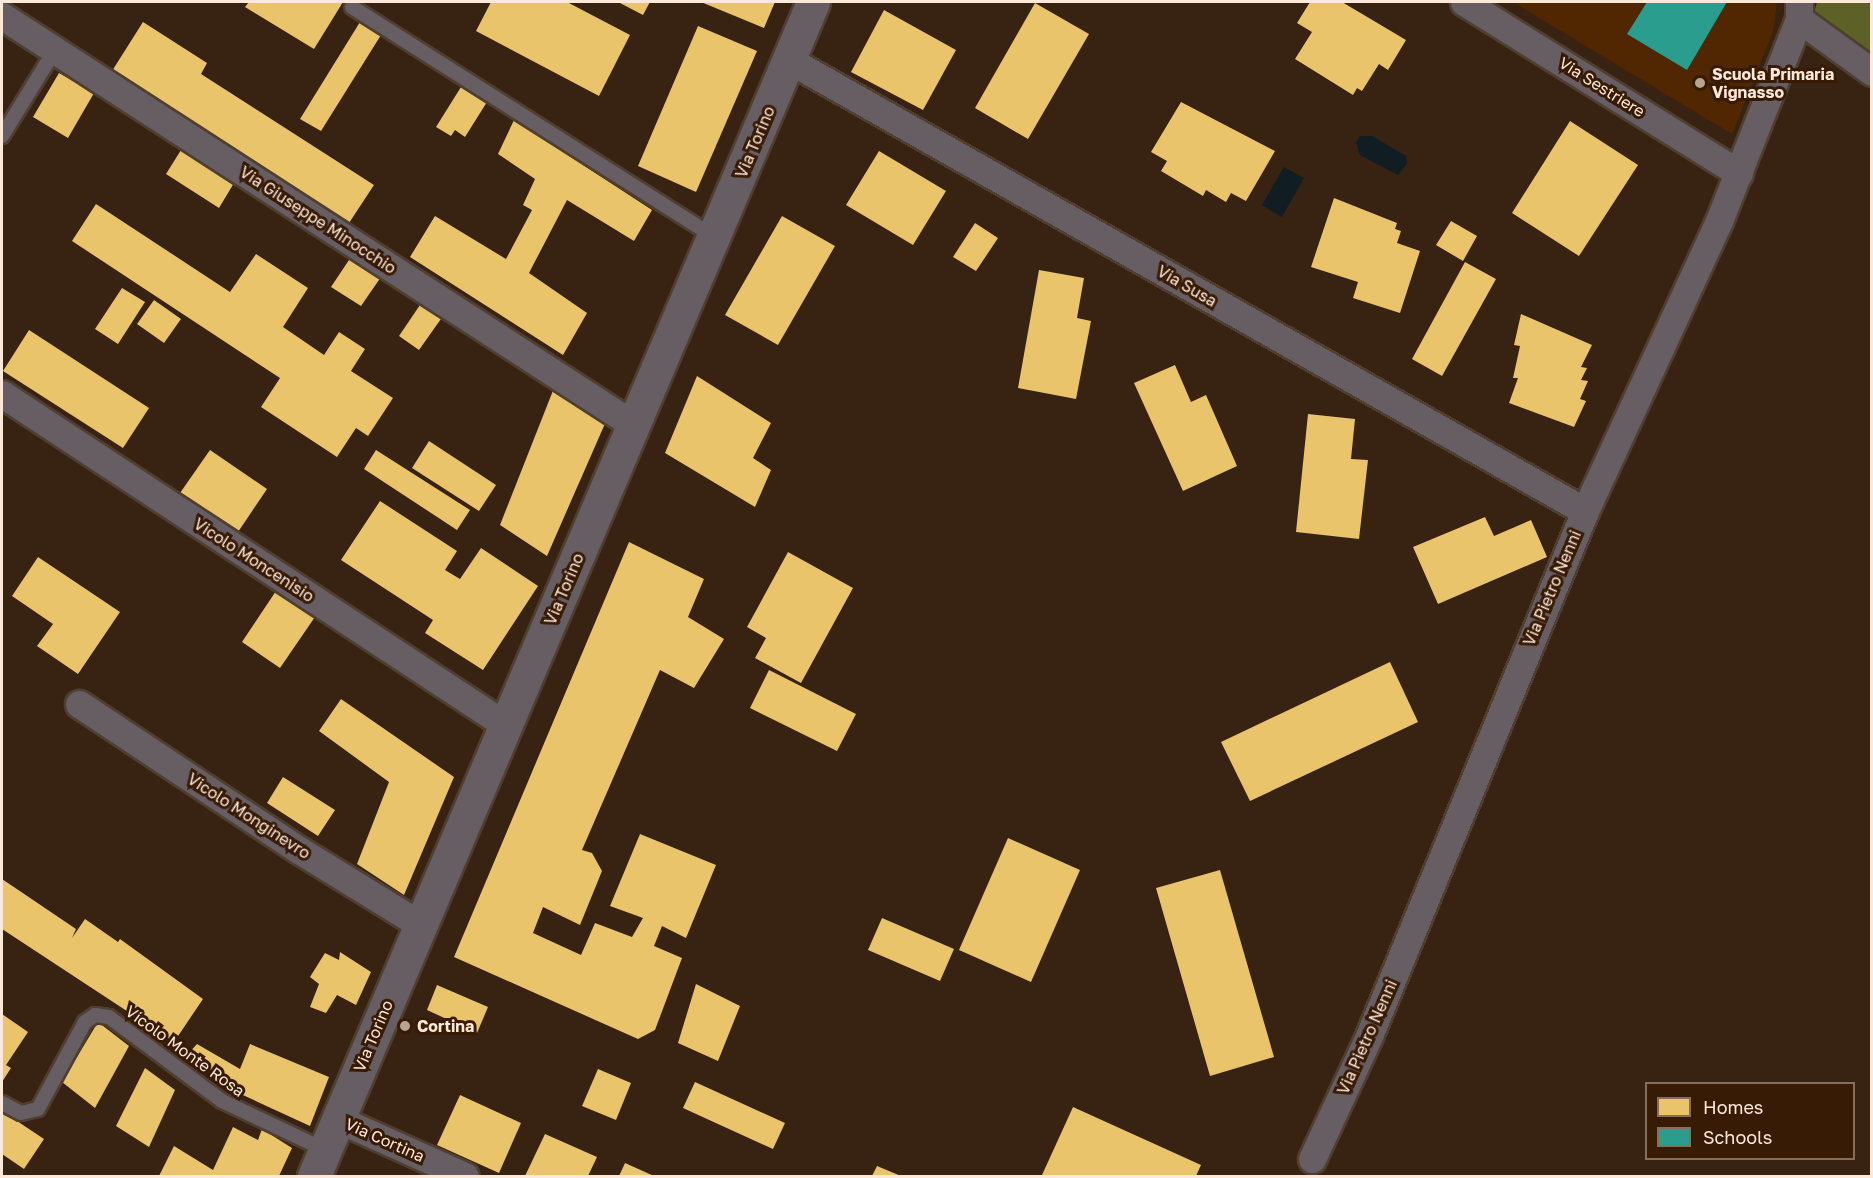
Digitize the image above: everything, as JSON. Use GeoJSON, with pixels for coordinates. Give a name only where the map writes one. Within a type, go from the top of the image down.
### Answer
{"type":"FeatureCollection","features":[{"type":"Feature","properties":{"kind":"street","name":"Via Torino"},"geometry":{"type":"LineString","coordinates":[[319,1163],[507,726],[813,2]]}},
{"type":"Feature","properties":{"kind":"street","name":"Via Sestriere"},"geometry":{"type":"LineString","coordinates":[[1464,2],[1739,173]]}},
{"type":"Feature","properties":{"kind":"street","name":"Via Pietro Nenni"},"geometry":{"type":"LineString","coordinates":[[1312,1159],[1369,1036],[1585,511],[1739,173],[1799,10]]}},
{"type":"Feature","properties":{"kind":"street"},"geometry":{"type":"LineString","coordinates":[[1799,10],[1872,72]]}},
{"type":"Feature","properties":{"kind":"street","name":"Via Giuseppe Minocchio"},"geometry":{"type":"LineString","coordinates":[[2,16],[634,424]]}},
{"type":"Feature","properties":{"kind":"street","name":"Via Susa"},"geometry":{"type":"LineString","coordinates":[[789,60],[1585,511]]}},
{"type":"Feature","properties":{"kind":"street","name":"Vicolo Moncenisio"},"geometry":{"type":"LineString","coordinates":[[2,394],[507,726]]}},
{"type":"Feature","properties":{"kind":"street","name":"Vicolo Monginevro"},"geometry":{"type":"LineString","coordinates":[[79,704],[299,849],[421,925]]}},
{"type":"Feature","properties":{"kind":"street","name":"Via Cortina"},"geometry":{"type":"LineString","coordinates":[[338,1119],[465,1176]]}},
{"type":"Feature","properties":{"kind":"lane"},"geometry":{"type":"LineString","coordinates":[[352,7],[715,237]]}},
{"type":"Feature","properties":{"kind":"lane"},"geometry":{"type":"LineString","coordinates":[[2,136],[55,50]]}},
{"type":"Feature","properties":{"kind":"lane","name":"Vicolo Monte Rosa"},"geometry":{"type":"LineString","coordinates":[[2,1104],[21,1113],[38,1108],[86,1022],[95,1016],[109,1017],[222,1101],[319,1163]]}},
{"type":"Feature","properties":{"kind":"shaded area","name":"Scuola Primaria Vignasso"},"geometry":{"type":"Polygon","coordinates":[[[1513,2],[1777,2],[1773,32],[1732,134],[1513,2]]]}},
{"type":"Feature","properties":{"kind":"shaded area"},"geometry":{"type":"Polygon","coordinates":[[[1360,136],[1372,136],[1406,156],[1407,163],[1398,175],[1360,155],[1356,143],[1360,136]]]}},
{"type":"Feature","properties":{"kind":"shaded area"},"geometry":{"type":"Polygon","coordinates":[[[1284,167],[1304,178],[1282,217],[1262,205],[1284,167]]]}},
{"type":"Feature","properties":{"kind":"green space"},"geometry":{"type":"Polygon","coordinates":[[[1817,2],[1871,2],[1871,61],[1813,17],[1817,2]]]}},
{"type":"Feature","properties":{"kind":"building: Homes"},"geometry":{"type":"Polygon","coordinates":[[[249,2],[343,2],[314,49],[245,7],[249,2]]]}},
{"type":"Feature","properties":{"kind":"building: Homes"},"geometry":{"type":"Polygon","coordinates":[[[491,2],[567,2],[630,35],[599,96],[476,31],[491,2]]]}},
{"type":"Feature","properties":{"kind":"building: Homes"},"geometry":{"type":"Polygon","coordinates":[[[618,2],[650,2],[643,15],[618,2]]]}},
{"type":"Feature","properties":{"kind":"building: Homes"},"geometry":{"type":"Polygon","coordinates":[[[701,2],[775,2],[764,28],[701,2]]]}},
{"type":"Feature","properties":{"kind":"building: Homes"},"geometry":{"type":"Polygon","coordinates":[[[1310,2],[1342,2],[1406,40],[1388,70],[1379,64],[1362,91],[1357,88],[1353,95],[1295,59],[1312,32],[1297,23],[1310,2]]]}},
{"type":"Feature","properties":{"kind":"building: Homes"},"geometry":{"type":"Polygon","coordinates":[[[1035,3],[1089,34],[1028,139],[975,108],[1035,3]]]}},
{"type":"Feature","properties":{"kind":"building: Homes"},"geometry":{"type":"Polygon","coordinates":[[[884,10],[956,50],[923,110],[851,72],[884,10]]]}},
{"type":"Feature","properties":{"kind":"building: Homes"},"geometry":{"type":"Polygon","coordinates":[[[143,22],[207,63],[201,74],[374,185],[349,223],[112,71],[143,22]]]}},
{"type":"Feature","properties":{"kind":"building: Homes"},"geometry":{"type":"Polygon","coordinates":[[[360,22],[381,35],[321,131],[300,119],[360,22]]]}},
{"type":"Feature","properties":{"kind":"building: Homes"},"geometry":{"type":"Polygon","coordinates":[[[698,26],[757,51],[696,192],[638,166],[698,26]]]}},
{"type":"Feature","properties":{"kind":"building: Homes"},"geometry":{"type":"Polygon","coordinates":[[[59,73],[94,93],[68,138],[33,117],[59,73]]]}},
{"type":"Feature","properties":{"kind":"building: Homes"},"geometry":{"type":"Polygon","coordinates":[[[461,87],[487,102],[465,137],[455,130],[451,136],[436,127],[461,87]]]}},
{"type":"Feature","properties":{"kind":"building: Homes"},"geometry":{"type":"Polygon","coordinates":[[[1181,102],[1275,151],[1246,201],[1231,193],[1226,202],[1206,190],[1203,196],[1161,171],[1167,161],[1151,152],[1181,102]]]}},
{"type":"Feature","properties":{"kind":"building: Homes"},"geometry":{"type":"Polygon","coordinates":[[[514,120],[652,210],[634,241],[567,200],[529,273],[587,313],[563,355],[410,257],[435,216],[506,259],[532,210],[523,205],[535,179],[498,154],[514,120]]]}},
{"type":"Feature","properties":{"kind":"building: Homes"},"geometry":{"type":"Polygon","coordinates":[[[1570,121],[1638,165],[1579,256],[1512,213],[1570,121]]]}},
{"type":"Feature","properties":{"kind":"building: Homes"},"geometry":{"type":"Polygon","coordinates":[[[181,150],[234,183],[219,208],[166,174],[181,150]]]}},
{"type":"Feature","properties":{"kind":"building: Homes"},"geometry":{"type":"Polygon","coordinates":[[[879,151],[946,191],[913,245],[846,205],[879,151]]]}},
{"type":"Feature","properties":{"kind":"building: Homes"},"geometry":{"type":"Polygon","coordinates":[[[1334,198],[1397,223],[1395,229],[1401,231],[1397,243],[1420,251],[1400,313],[1353,298],[1358,282],[1311,267],[1334,198]]]}},
{"type":"Feature","properties":{"kind":"building: Homes"},"geometry":{"type":"Polygon","coordinates":[[[96,204],[230,292],[256,254],[308,288],[283,327],[324,355],[339,332],[365,349],[351,371],[393,398],[368,436],[356,428],[337,457],[261,407],[280,378],[72,241],[96,204]]]}},
{"type":"Feature","properties":{"kind":"building: Homes"},"geometry":{"type":"Polygon","coordinates":[[[782,216],[835,246],[778,345],[725,315],[782,216]]]}},
{"type":"Feature","properties":{"kind":"building: Homes"},"geometry":{"type":"Polygon","coordinates":[[[1451,221],[1477,236],[1463,261],[1436,245],[1451,221]]]}},
{"type":"Feature","properties":{"kind":"building: Homes"},"geometry":{"type":"Polygon","coordinates":[[[975,223],[998,238],[976,271],[953,257],[975,223]]]}},
{"type":"Feature","properties":{"kind":"building: Homes"},"geometry":{"type":"Polygon","coordinates":[[[351,257],[381,277],[361,306],[331,287],[351,257]]]}},
{"type":"Feature","properties":{"kind":"building: Homes"},"geometry":{"type":"Polygon","coordinates":[[[1465,262],[1496,279],[1442,376],[1412,359],[1465,262]]]}},
{"type":"Feature","properties":{"kind":"building: Homes"},"geometry":{"type":"Polygon","coordinates":[[[1039,270],[1084,278],[1077,318],[1091,321],[1076,399],[1018,388],[1039,270]]]}},
{"type":"Feature","properties":{"kind":"building: Homes"},"geometry":{"type":"Polygon","coordinates":[[[122,288],[145,302],[118,344],[95,329],[122,288]]]}},
{"type":"Feature","properties":{"kind":"building: Homes"},"geometry":{"type":"Polygon","coordinates":[[[154,300],[181,319],[164,343],[137,324],[154,300]]]}},
{"type":"Feature","properties":{"kind":"building: Homes"},"geometry":{"type":"Polygon","coordinates":[[[422,302],[443,316],[419,350],[399,336],[422,302]]]}},
{"type":"Feature","properties":{"kind":"building: Homes"},"geometry":{"type":"Polygon","coordinates":[[[1521,314],[1592,345],[1581,367],[1587,368],[1581,380],[1588,381],[1580,399],[1586,401],[1574,427],[1509,403],[1518,378],[1513,378],[1520,346],[1514,345],[1521,314]]]}},
{"type":"Feature","properties":{"kind":"building: Homes"},"geometry":{"type":"Polygon","coordinates":[[[29,330],[149,408],[123,448],[3,371],[29,330]]]}},
{"type":"Feature","properties":{"kind":"building: Homes"},"geometry":{"type":"Polygon","coordinates":[[[1175,365],[1191,402],[1206,395],[1237,466],[1183,491],[1134,383],[1175,365]]]}},
{"type":"Feature","properties":{"kind":"building: Homes"},"geometry":{"type":"Polygon","coordinates":[[[697,376],[771,423],[753,458],[771,470],[755,507],[665,453],[697,376]]]}},
{"type":"Feature","properties":{"kind":"building: Homes"},"geometry":{"type":"Polygon","coordinates":[[[554,388],[607,419],[547,556],[500,525],[554,388]]]}},
{"type":"Feature","properties":{"kind":"building: Homes"},"geometry":{"type":"Polygon","coordinates":[[[1308,414],[1355,419],[1351,459],[1368,460],[1359,539],[1296,532],[1308,414]]]}},
{"type":"Feature","properties":{"kind":"building: Homes"},"geometry":{"type":"Polygon","coordinates":[[[429,441],[496,485],[479,511],[412,468],[429,441]]]}},
{"type":"Feature","properties":{"kind":"building: Homes"},"geometry":{"type":"Polygon","coordinates":[[[210,450],[267,489],[238,532],[180,493],[210,450]]]}},
{"type":"Feature","properties":{"kind":"building: Homes"},"geometry":{"type":"Polygon","coordinates":[[[376,450],[470,510],[457,530],[364,469],[376,450]]]}},
{"type":"Feature","properties":{"kind":"building: Homes"},"geometry":{"type":"Polygon","coordinates":[[[380,501],[457,551],[445,570],[460,579],[481,548],[538,586],[483,670],[425,633],[433,620],[341,560],[380,501]]]}},
{"type":"Feature","properties":{"kind":"building: Homes"},"geometry":{"type":"Polygon","coordinates":[[[1485,517],[1494,536],[1531,520],[1547,557],[1438,604],[1413,547],[1485,517]]]}},
{"type":"Feature","properties":{"kind":"building: Homes"},"geometry":{"type":"Polygon","coordinates":[[[629,542],[704,579],[688,617],[724,639],[694,688],[660,670],[582,850],[592,853],[602,871],[580,925],[543,907],[533,933],[581,955],[595,923],[632,937],[643,918],[610,906],[640,834],[716,865],[686,938],[662,926],[654,946],[682,958],[655,1030],[638,1039],[454,957],[629,542]]]}},
{"type":"Feature","properties":{"kind":"building: Homes"},"geometry":{"type":"Polygon","coordinates":[[[788,552],[853,588],[801,683],[755,658],[766,638],[747,627],[788,552]]]}},
{"type":"Feature","properties":{"kind":"building: Homes"},"geometry":{"type":"Polygon","coordinates":[[[38,557],[120,612],[78,674],[37,646],[53,624],[12,596],[38,557]]]}},
{"type":"Feature","properties":{"kind":"building: Homes"},"geometry":{"type":"Polygon","coordinates":[[[278,588],[317,614],[280,668],[242,642],[278,588]]]}},
{"type":"Feature","properties":{"kind":"building: Homes"},"geometry":{"type":"Polygon","coordinates":[[[1390,662],[1418,722],[1250,801],[1221,742],[1390,662]]]}},
{"type":"Feature","properties":{"kind":"building: Homes"},"geometry":{"type":"Polygon","coordinates":[[[769,670],[856,714],[837,751],[750,708],[769,670]]]}},
{"type":"Feature","properties":{"kind":"building: Homes"},"geometry":{"type":"Polygon","coordinates":[[[341,699],[454,777],[404,895],[357,864],[389,782],[319,731],[341,699]]]}},
{"type":"Feature","properties":{"kind":"building: Homes"},"geometry":{"type":"Polygon","coordinates":[[[283,777],[335,810],[318,836],[267,803],[283,777]]]}},
{"type":"Feature","properties":{"kind":"building: Homes"},"geometry":{"type":"Polygon","coordinates":[[[1008,838],[1080,870],[1031,982],[959,950],[1008,838]]]}},
{"type":"Feature","properties":{"kind":"building: Homes"},"geometry":{"type":"Polygon","coordinates":[[[1220,870],[1274,1057],[1210,1076],[1156,888],[1220,870]]]}},
{"type":"Feature","properties":{"kind":"building: Homes"},"geometry":{"type":"Polygon","coordinates":[[[2,879],[76,929],[72,938],[85,919],[118,942],[120,939],[203,999],[174,1042],[2,929],[2,879]]]}},
{"type":"Feature","properties":{"kind":"building: Homes"},"geometry":{"type":"Polygon","coordinates":[[[882,918],[954,949],[940,981],[868,950],[882,918]]]}},
{"type":"Feature","properties":{"kind":"building: Homes"},"geometry":{"type":"Polygon","coordinates":[[[340,952],[371,972],[356,1005],[337,995],[326,1013],[310,1007],[319,984],[310,977],[325,953],[339,960],[340,952]]]}},
{"type":"Feature","properties":{"kind":"building: Homes"},"geometry":{"type":"Polygon","coordinates":[[[696,984],[740,1006],[718,1061],[678,1043],[696,984]]]}},
{"type":"Feature","properties":{"kind":"building: Homes"},"geometry":{"type":"Polygon","coordinates":[[[437,985],[488,1007],[477,1033],[427,1010],[437,985]]]}},
{"type":"Feature","properties":{"kind":"building: Homes"},"geometry":{"type":"Polygon","coordinates":[[[2,1014],[28,1032],[6,1065],[11,1068],[2,1082],[2,1014]]]}},
{"type":"Feature","properties":{"kind":"building: Homes"},"geometry":{"type":"Polygon","coordinates":[[[98,1022],[129,1046],[95,1108],[62,1082],[98,1022]]]}},
{"type":"Feature","properties":{"kind":"building: Homes"},"geometry":{"type":"Polygon","coordinates":[[[197,1044],[240,1069],[250,1044],[329,1077],[310,1126],[232,1090],[234,1084],[187,1055],[197,1044]]]}},
{"type":"Feature","properties":{"kind":"building: Homes"},"geometry":{"type":"Polygon","coordinates":[[[145,1068],[175,1090],[149,1147],[116,1126],[145,1068]]]}},
{"type":"Feature","properties":{"kind":"building: Homes"},"geometry":{"type":"Polygon","coordinates":[[[598,1069],[631,1083],[616,1120],[582,1106],[598,1069]]]}},
{"type":"Feature","properties":{"kind":"building: Homes"},"geometry":{"type":"Polygon","coordinates":[[[695,1082],[785,1123],[773,1149],[683,1108],[695,1082]]]}},
{"type":"Feature","properties":{"kind":"building: Homes"},"geometry":{"type":"Polygon","coordinates":[[[460,1095],[521,1123],[499,1173],[437,1145],[460,1095]]]}},
{"type":"Feature","properties":{"kind":"building: Homes"},"geometry":{"type":"Polygon","coordinates":[[[1073,1107],[1201,1165],[1196,1176],[1042,1175],[1073,1107]]]}},
{"type":"Feature","properties":{"kind":"building: Homes"},"geometry":{"type":"Polygon","coordinates":[[[2,1111],[44,1139],[24,1169],[2,1154],[2,1111]]]}},
{"type":"Feature","properties":{"kind":"building: Homes"},"geometry":{"type":"Polygon","coordinates":[[[233,1127],[258,1140],[262,1129],[292,1148],[279,1176],[159,1176],[174,1146],[213,1170],[233,1127]]]}},
{"type":"Feature","properties":{"kind":"building: Homes"},"geometry":{"type":"Polygon","coordinates":[[[545,1134],[597,1157],[588,1176],[525,1176],[545,1134]]]}},
{"type":"Feature","properties":{"kind":"building: Homes"},"geometry":{"type":"Polygon","coordinates":[[[625,1163],[654,1176],[619,1176],[625,1163]]]}},
{"type":"Feature","properties":{"kind":"building: Homes"},"geometry":{"type":"Polygon","coordinates":[[[877,1166],[901,1176],[872,1176],[877,1166]]]}},
{"type":"Feature","properties":{"kind":"building: Schools"},"geometry":{"type":"Polygon","coordinates":[[[1647,2],[1727,2],[1687,70],[1627,34],[1647,2]]]}},
{"type":"Feature","properties":{"kind":"place","name":"Scuola Primaria Vignasso"},"geometry":{"type":"Point","coordinates":[1700,83]}},
{"type":"Feature","properties":{"kind":"place","name":"Cortina"},"geometry":{"type":"Point","coordinates":[405,1026]}}]}
